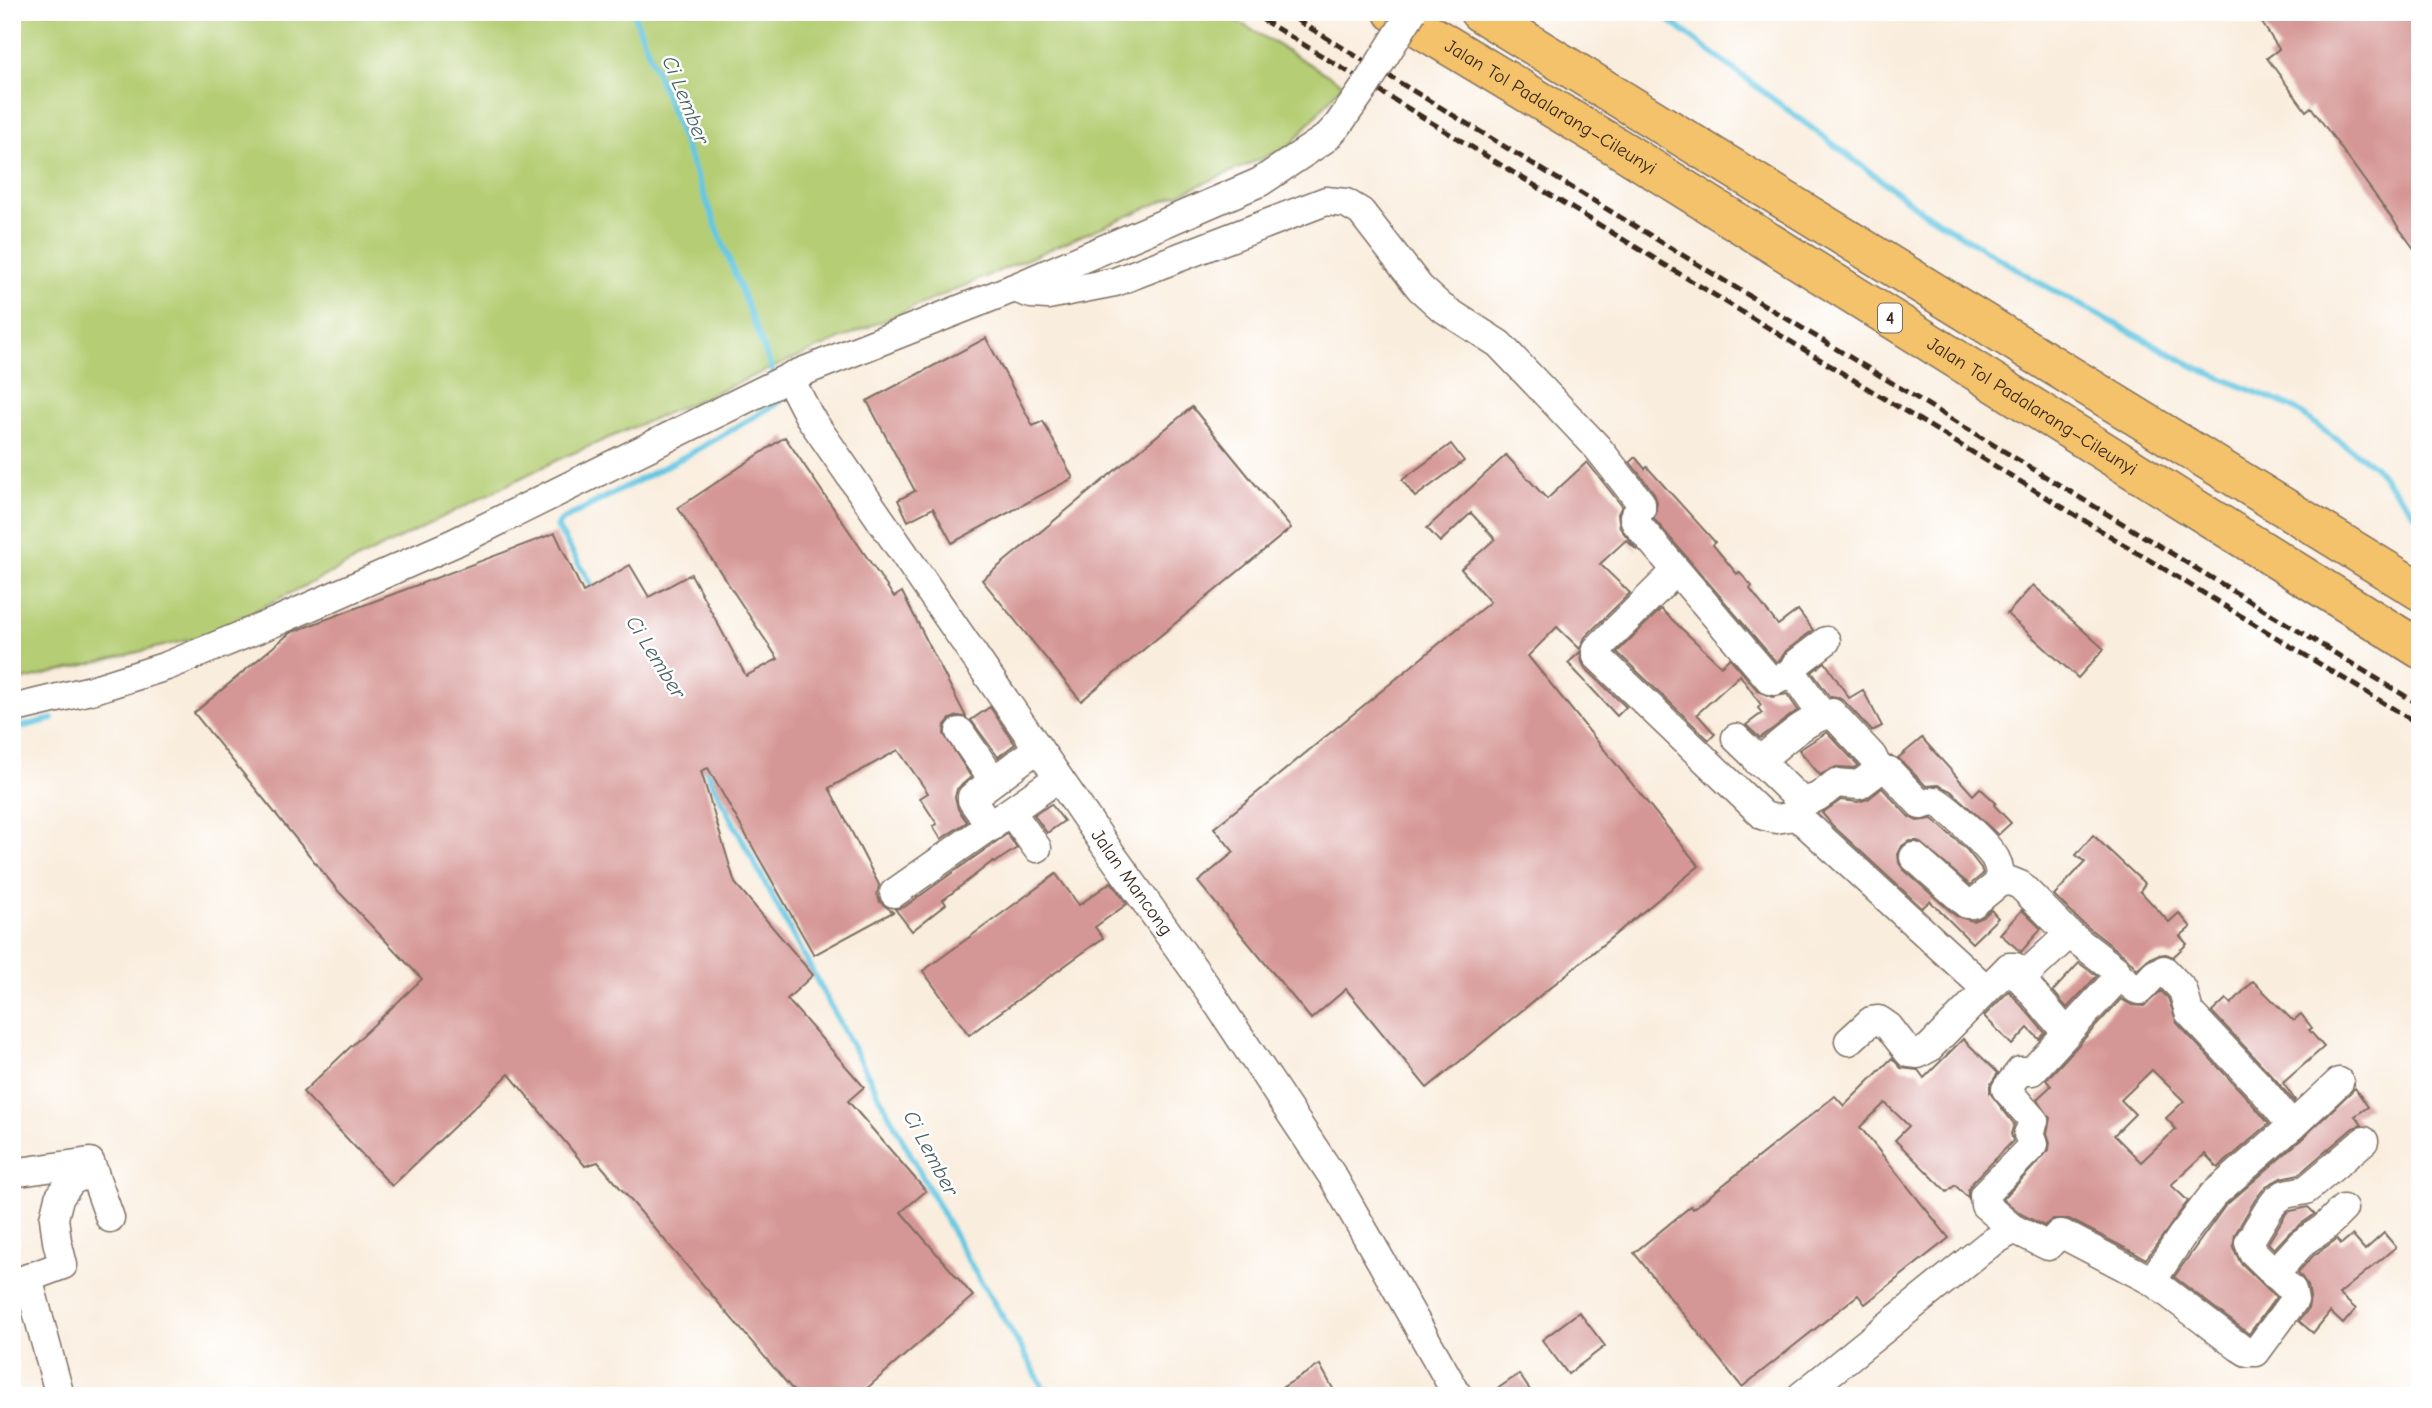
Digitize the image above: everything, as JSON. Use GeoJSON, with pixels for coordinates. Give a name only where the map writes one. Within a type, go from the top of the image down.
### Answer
{"type":"FeatureCollection","features":[{"type":"Feature","properties":{"kind":"highway","name":"Jalan Tol Padalarang–Cileunyi"},"geometry":{"type":"LineString","coordinates":[[1393,12],[1622,150],[2420,649]]}},
{"type":"Feature","properties":{"kind":"highway","name":"4"},"geometry":{"type":"LineString","coordinates":[[1479,12],[2413,586]]}},
{"type":"Feature","properties":{"kind":"street"},"geometry":{"type":"LineString","coordinates":[[12,709],[91,690],[167,666],[275,622],[1014,288],[1260,182],[1326,138],[1338,125],[1412,12]]}},
{"type":"Feature","properties":{"kind":"street"},"geometry":{"type":"LineString","coordinates":[[1014,288],[1048,295],[1115,282],[1326,201],[1346,204],[1364,216],[1420,288],[1441,307],[1499,344],[1597,447],[1641,503],[1641,509],[1634,517],[1636,523],[1770,680],[1775,681],[1792,672],[1796,664],[1826,641]]}},
{"type":"Feature","properties":{"kind":"street","name":"Jalan Mancong"},"geometry":{"type":"LineString","coordinates":[[789,389],[1058,778],[1208,989],[1333,1177],[1458,1396]]}},
{"type":"Feature","properties":{"kind":"street"},"geometry":{"type":"LineString","coordinates":[[1676,571],[1597,649],[1597,656],[1764,816],[1776,819],[1795,816],[1804,822],[1986,989]]}},
{"type":"Feature","properties":{"kind":"street"},"geometry":{"type":"LineString","coordinates":[[1792,672],[1822,715]]}},
{"type":"Feature","properties":{"kind":"street"},"geometry":{"type":"LineString","coordinates":[[1758,762],[1800,727],[1822,715],[1832,713],[1872,756],[1880,770]]}},
{"type":"Feature","properties":{"kind":"street"},"geometry":{"type":"LineString","coordinates":[[960,732],[993,780]]}},
{"type":"Feature","properties":{"kind":"street"},"geometry":{"type":"LineString","coordinates":[[1736,738],[1758,762],[1798,798],[1806,801],[1817,797],[1836,783],[1859,785],[1880,770],[1889,771],[1921,805],[1935,801],[1948,809],[1996,857],[2000,882]]}},
{"type":"Feature","properties":{"kind":"street"},"geometry":{"type":"LineString","coordinates":[[1038,748],[971,799],[1038,848]]}},
{"type":"Feature","properties":{"kind":"street"},"geometry":{"type":"LineString","coordinates":[[894,894],[1058,778]]}},
{"type":"Feature","properties":{"kind":"street"},"geometry":{"type":"LineString","coordinates":[[1914,857],[1967,904],[1973,904],[2000,882],[2010,880],[2020,886],[2069,934],[2136,989],[2140,990],[2155,974],[2164,970],[2183,990],[2189,1012],[2263,1090],[2292,1126]]}},
{"type":"Feature","properties":{"kind":"street"},"geometry":{"type":"LineString","coordinates":[[2021,979],[2069,934]]}},
{"type":"Feature","properties":{"kind":"street"},"geometry":{"type":"LineString","coordinates":[[1849,1041],[1871,1021],[1879,1020],[1889,1027],[1909,1053],[1918,1054],[1929,1048],[2012,965],[2066,1032]]}},
{"type":"Feature","properties":{"kind":"street"},"geometry":{"type":"LineString","coordinates":[[2119,976],[2032,1071],[2020,1072],[2006,1089],[2034,1121],[2028,1134],[2034,1144],[1983,1195],[1985,1205],[2013,1229],[2018,1229],[2048,1246],[2062,1234],[2152,1281],[2239,1347],[2247,1352],[2256,1352],[2294,1300],[2292,1290],[2249,1247],[2249,1242],[2269,1209],[2285,1194],[2313,1185],[2364,1141]]}},
{"type":"Feature","properties":{"kind":"street"},"geometry":{"type":"LineString","coordinates":[[2152,1281],[2213,1195],[2339,1082]]}},
{"type":"Feature","properties":{"kind":"street"},"geometry":{"type":"LineString","coordinates":[[12,1173],[90,1162],[110,1218]]}},
{"type":"Feature","properties":{"kind":"street"},"geometry":{"type":"LineString","coordinates":[[60,1396],[20,1281],[63,1265],[54,1218],[59,1198],[72,1180],[94,1172]]}},
{"type":"Feature","properties":{"kind":"street"},"geometry":{"type":"LineString","coordinates":[[2274,1274],[2302,1243],[2324,1228],[2343,1209]]}},
{"type":"Feature","properties":{"kind":"street"},"geometry":{"type":"LineString","coordinates":[[1801,1396],[1988,1245],[2013,1229]]}},
{"type":"Feature","properties":{"kind":"green space"},"geometry":{"type":"Polygon","coordinates":[[[12,12],[1222,12],[1343,84],[1289,147],[557,460],[204,636],[12,683],[12,12]]]}},
{"type":"Feature","properties":{"kind":"building"},"geometry":{"type":"Polygon","coordinates":[[[2255,12],[2420,12],[2420,257],[2311,107],[2306,111],[2267,58],[2279,49],[2255,12]]]}},
{"type":"Feature","properties":{"kind":"building"},"geometry":{"type":"Polygon","coordinates":[[[986,338],[1033,426],[1043,421],[1073,478],[952,543],[933,508],[908,521],[898,500],[915,491],[867,401],[986,338]]]}},
{"type":"Feature","properties":{"kind":"building"},"geometry":{"type":"Polygon","coordinates":[[[1192,407],[1291,528],[1081,701],[982,580],[1192,407]]]}},
{"type":"Feature","properties":{"kind":"building"},"geometry":{"type":"Polygon","coordinates":[[[785,437],[894,597],[902,592],[966,717],[950,719],[945,725],[944,734],[971,777],[957,789],[955,797],[958,809],[967,822],[941,839],[933,826],[937,824],[920,798],[928,793],[898,750],[829,788],[879,885],[877,894],[880,902],[893,912],[814,955],[708,768],[701,771],[735,883],[813,975],[787,999],[864,1087],[848,1101],[926,1191],[901,1212],[973,1296],[858,1396],[798,1396],[598,1162],[585,1166],[509,1074],[392,1186],[303,1092],[422,979],[339,892],[194,713],[290,633],[555,533],[583,592],[630,565],[649,597],[691,574],[746,676],[778,659],[678,508],[785,437]]]}},
{"type":"Feature","properties":{"kind":"building"},"geometry":{"type":"Polygon","coordinates":[[[1451,444],[1464,461],[1415,497],[1402,480],[1451,444]]]}},
{"type":"Feature","properties":{"kind":"building"},"geometry":{"type":"Polygon","coordinates":[[[1506,455],[1547,499],[1587,462],[1622,506],[1618,514],[1620,528],[1638,551],[1626,540],[1600,564],[1630,593],[1585,637],[1580,649],[1557,627],[1528,656],[1699,866],[1427,1088],[1346,989],[1311,1019],[1198,882],[1234,852],[1214,828],[1490,602],[1461,569],[1495,539],[1471,513],[1440,542],[1427,528],[1506,455]]]}},
{"type":"Feature","properties":{"kind":"building"},"geometry":{"type":"Polygon","coordinates":[[[1635,457],[1715,542],[1713,545],[1737,574],[1739,572],[1752,586],[1750,589],[1778,625],[1798,610],[1813,630],[1786,651],[1780,660],[1776,662],[1654,519],[1657,502],[1654,493],[1630,462],[1635,457]]]}},
{"type":"Feature","properties":{"kind":"building"},"geometry":{"type":"Polygon","coordinates":[[[2033,585],[2104,649],[2078,678],[2007,614],[2033,585]]]}},
{"type":"Feature","properties":{"kind":"building"},"geometry":{"type":"Polygon","coordinates":[[[1661,609],[1721,666],[1730,658],[1758,691],[1772,697],[1787,694],[1798,710],[1760,738],[1746,725],[1762,713],[1758,708],[1761,705],[1740,675],[1697,714],[1715,734],[1709,740],[1617,652],[1661,609]]]}},
{"type":"Feature","properties":{"kind":"building"},"geometry":{"type":"Polygon","coordinates":[[[1580,652],[1585,668],[1626,707],[1617,716],[1568,663],[1580,652]]]}},
{"type":"Feature","properties":{"kind":"building"},"geometry":{"type":"Polygon","coordinates":[[[1825,662],[1849,698],[1863,690],[1882,726],[1872,731],[1844,701],[1830,697],[1812,672],[1825,662]]]}},
{"type":"Feature","properties":{"kind":"building"},"geometry":{"type":"Polygon","coordinates":[[[990,707],[1015,744],[998,757],[971,720],[990,707]]]}},
{"type":"Feature","properties":{"kind":"building"},"geometry":{"type":"Polygon","coordinates":[[[1827,732],[1858,765],[1854,768],[1836,767],[1820,775],[1799,750],[1827,732]]]}},
{"type":"Feature","properties":{"kind":"building"},"geometry":{"type":"Polygon","coordinates":[[[1922,738],[1973,795],[1980,788],[1996,803],[1994,805],[2011,823],[1998,835],[1951,791],[1938,785],[1926,786],[1898,758],[1922,738]]]}},
{"type":"Feature","properties":{"kind":"building"},"geometry":{"type":"Polygon","coordinates":[[[1882,788],[1909,817],[1917,821],[1932,819],[1966,849],[1981,868],[1983,874],[1970,885],[1918,841],[1909,841],[1902,846],[1898,854],[1903,869],[1956,916],[1973,921],[1991,910],[1998,918],[1972,943],[1930,901],[1922,908],[1822,813],[1841,800],[1858,802],[1868,799],[1882,788]]]}},
{"type":"Feature","properties":{"kind":"building"},"geometry":{"type":"Polygon","coordinates":[[[1051,804],[1064,821],[1047,833],[1034,815],[1051,804]]]}},
{"type":"Feature","properties":{"kind":"building"},"geometry":{"type":"Polygon","coordinates":[[[1007,834],[1017,848],[994,863],[993,861],[943,900],[946,904],[912,931],[895,909],[904,907],[1007,834]]]}},
{"type":"Feature","properties":{"kind":"building"},"geometry":{"type":"Polygon","coordinates":[[[2093,835],[2145,884],[2140,891],[2169,922],[2179,913],[2191,927],[2180,936],[2187,944],[2173,957],[2166,954],[2157,955],[2137,969],[2080,921],[2054,895],[2085,862],[2076,855],[2093,835]]]}},
{"type":"Feature","properties":{"kind":"building"},"geometry":{"type":"Polygon","coordinates":[[[1056,874],[1079,905],[1111,882],[1127,904],[1095,927],[1103,938],[969,1035],[923,971],[1056,874]]]}},
{"type":"Feature","properties":{"kind":"building"},"geometry":{"type":"Polygon","coordinates":[[[2022,910],[2041,929],[2021,952],[2000,934],[2022,910]]]}},
{"type":"Feature","properties":{"kind":"building"},"geometry":{"type":"Polygon","coordinates":[[[2079,963],[2097,976],[2067,1008],[2053,991],[2079,963]]]}},
{"type":"Feature","properties":{"kind":"building"},"geometry":{"type":"Polygon","coordinates":[[[2253,981],[2293,1021],[2301,1014],[2312,1028],[2309,1030],[2324,1047],[2283,1083],[2294,1102],[2212,1012],[2226,999],[2231,1004],[2253,981]]]}},
{"type":"Feature","properties":{"kind":"building"},"geometry":{"type":"Polygon","coordinates":[[[2009,991],[2045,1033],[2039,1039],[2028,1028],[2012,1045],[1984,1016],[2009,991]]]}},
{"type":"Feature","properties":{"kind":"building"},"geometry":{"type":"Polygon","coordinates":[[[2161,991],[2168,998],[2177,1023],[2269,1124],[2218,1168],[2205,1154],[2171,1185],[2188,1201],[2146,1259],[2069,1219],[2053,1219],[2044,1226],[2021,1214],[2003,1199],[2049,1150],[2047,1133],[2050,1118],[2037,1099],[2051,1086],[2046,1080],[2121,999],[2132,1005],[2144,1006],[2161,991]],[[2152,1070],[2121,1100],[2135,1114],[2114,1135],[2141,1162],[2176,1129],[2166,1118],[2184,1101],[2152,1070]]]}},
{"type":"Feature","properties":{"kind":"building"},"geometry":{"type":"Polygon","coordinates":[[[1963,1039],[1998,1073],[1990,1085],[1990,1093],[2014,1124],[2011,1134],[2013,1141],[1972,1183],[1968,1198],[1955,1185],[1947,1192],[1895,1140],[1909,1126],[1885,1103],[1860,1127],[1949,1238],[1865,1304],[1858,1295],[1742,1387],[1634,1253],[1835,1096],[1844,1106],[1892,1058],[1901,1068],[1918,1070],[1924,1078],[1963,1039]]]}},
{"type":"Feature","properties":{"kind":"building"},"geometry":{"type":"Polygon","coordinates":[[[2355,1088],[2368,1107],[2355,1116],[2362,1125],[2353,1128],[2299,1174],[2281,1178],[2266,1186],[2235,1234],[2233,1247],[2240,1262],[2276,1297],[2249,1334],[2174,1277],[2225,1206],[2355,1088]]]}},
{"type":"Feature","properties":{"kind":"building"},"geometry":{"type":"Polygon","coordinates":[[[2308,1207],[2315,1214],[2290,1232],[2274,1249],[2268,1243],[2287,1212],[2308,1207]]]}},
{"type":"Feature","properties":{"kind":"building"},"geometry":{"type":"Polygon","coordinates":[[[2384,1233],[2396,1247],[2339,1294],[2356,1309],[2343,1324],[2330,1312],[2313,1333],[2299,1321],[2308,1309],[2310,1297],[2308,1286],[2298,1272],[2313,1256],[2337,1239],[2341,1244],[2352,1235],[2365,1250],[2384,1233]]]}},
{"type":"Feature","properties":{"kind":"building"},"geometry":{"type":"Polygon","coordinates":[[[1579,1312],[1605,1346],[1568,1374],[1542,1340],[1579,1312]]]}},
{"type":"Feature","properties":{"kind":"building"},"geometry":{"type":"Polygon","coordinates":[[[1320,1365],[1337,1396],[1268,1396],[1320,1365]]]}},
{"type":"Feature","properties":{"kind":"building"},"geometry":{"type":"Polygon","coordinates":[[[1519,1374],[1534,1396],[1487,1396],[1519,1374]]]}},
{"type":"Feature","properties":{"kind":"waterway","name":"Ci Lember"},"geometry":{"type":"LineString","coordinates":[[633,12],[774,375]]}},
{"type":"Feature","properties":{"kind":"waterway"},"geometry":{"type":"LineString","coordinates":[[1664,12],[1671,22],[1922,211],[2038,282],[2197,368],[2292,407],[2373,465],[2420,520]]}},
{"type":"Feature","properties":{"kind":"waterway","name":"Ci Lember"},"geometry":{"type":"LineString","coordinates":[[596,592],[557,527],[562,520],[697,450],[781,401],[779,392]]}},
{"type":"Feature","properties":{"kind":"waterway"},"geometry":{"type":"LineString","coordinates":[[12,729],[52,719]]}},
{"type":"Feature","properties":{"kind":"waterway","name":"Ci Lember"},"geometry":{"type":"LineString","coordinates":[[703,764],[959,1244],[1027,1357],[1047,1396]]}},
{"type":"Feature","properties":{"kind":"waterway"},"geometry":{"type":"LineString","coordinates":[[2420,1037],[2416,1115],[2420,1122]]}},
{"type":"Feature","properties":{"kind":"railway"},"geometry":{"type":"LineString","coordinates":[[1250,12],[2420,725]]}},
{"type":"Feature","properties":{"kind":"railway"},"geometry":{"type":"LineString","coordinates":[[1284,12],[2420,705]]}}]}
